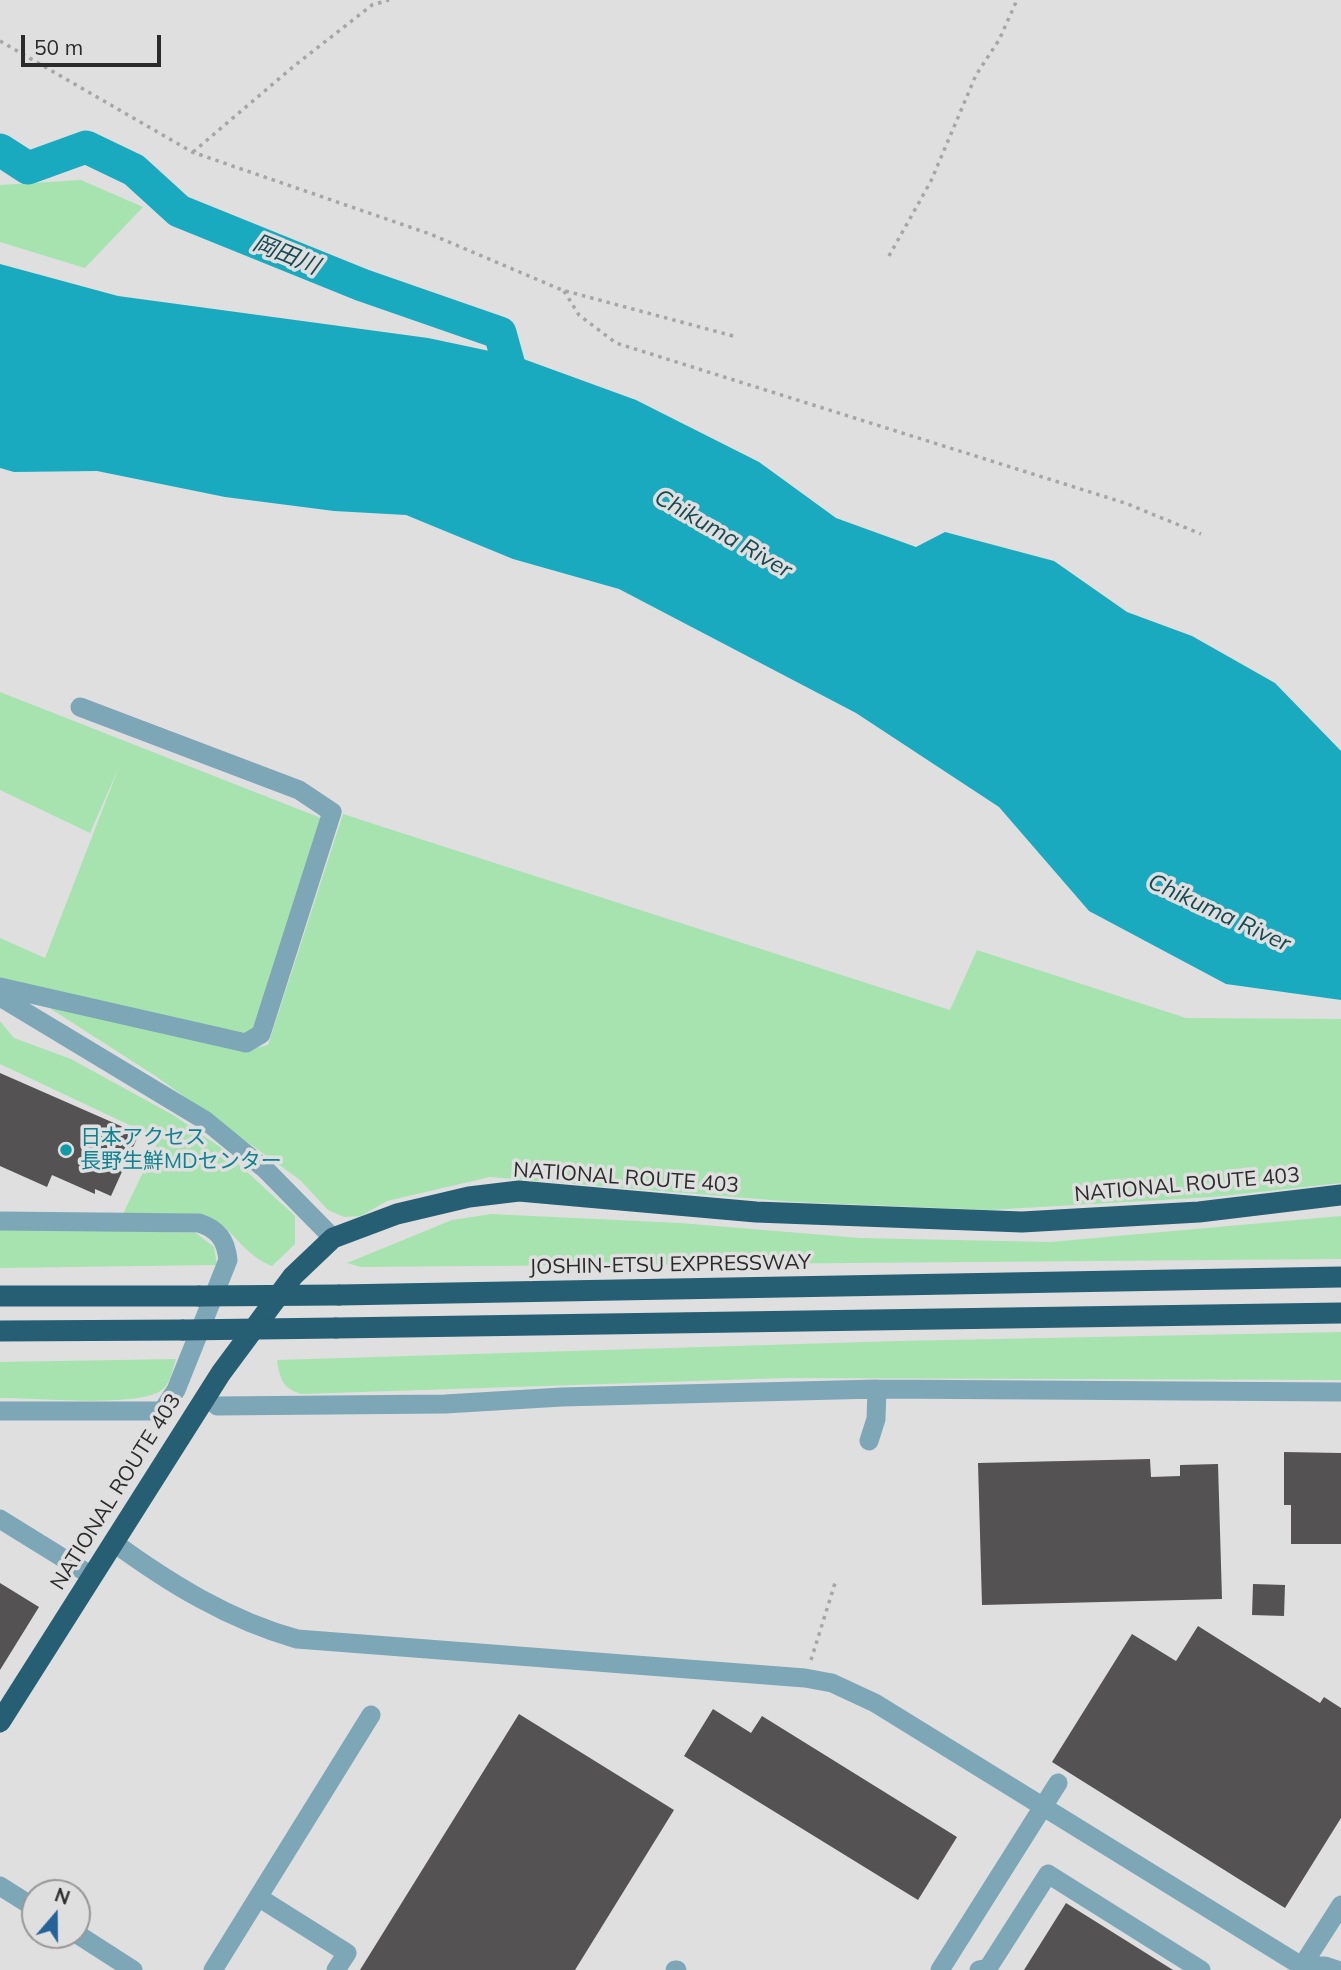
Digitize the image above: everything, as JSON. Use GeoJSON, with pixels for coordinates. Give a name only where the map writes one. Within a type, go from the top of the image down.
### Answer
{"type":"FeatureCollection","features":[{"type":"Feature","properties":{"kind":"highway","name":"NATIONAL ROUTE 403"},"geometry":{"type":"LineString","coordinates":[[0,1722],[247,1336],[293,1276],[333,1238],[397,1214],[469,1197],[519,1191],[755,1212],[1022,1222],[1199,1212],[1341,1195]]}},
{"type":"Feature","properties":{"kind":"highway","name":"JOSHIN-ETSU EXPRESSWAY"},"geometry":{"type":"LineString","coordinates":[[0,1296],[339,1295],[1341,1277]]}},
{"type":"Feature","properties":{"kind":"highway"},"geometry":{"type":"LineString","coordinates":[[0,1331],[1341,1313]]}},
{"type":"Feature","properties":{"kind":"street"},"geometry":{"type":"LineString","coordinates":[[0,987],[246,1043],[261,1034],[332,812],[299,790],[80,707]]}},
{"type":"Feature","properties":{"kind":"street"},"geometry":{"type":"LineString","coordinates":[[0,997],[206,1121],[266,1170],[333,1238]]}},
{"type":"Feature","properties":{"kind":"street"},"geometry":{"type":"LineString","coordinates":[[0,1222],[199,1223],[213,1227],[219,1234],[227,1247],[228,1260],[176,1390],[162,1411],[0,1411]]}},
{"type":"Feature","properties":{"kind":"street"},"geometry":{"type":"LineString","coordinates":[[869,1441],[876,1419],[877,1389]]}},
{"type":"Feature","properties":{"kind":"street"},"geometry":{"type":"LineString","coordinates":[[217,1406],[445,1404],[562,1396],[877,1389],[1341,1392]]}},
{"type":"Feature","properties":{"kind":"street"},"geometry":{"type":"LineString","coordinates":[[0,1518],[92,1576]]}},
{"type":"Feature","properties":{"kind":"street"},"geometry":{"type":"LineString","coordinates":[[113,1542],[218,1609],[297,1639],[805,1678],[832,1684],[875,1703],[1304,1969],[1325,1966],[1337,1970]]}},
{"type":"Feature","properties":{"kind":"street"},"geometry":{"type":"LineString","coordinates":[[213,1970],[371,1715]]}},
{"type":"Feature","properties":{"kind":"street"},"geometry":{"type":"LineString","coordinates":[[940,1970],[1058,1783]]}},
{"type":"Feature","properties":{"kind":"street"},"geometry":{"type":"LineString","coordinates":[[979,1970],[988,1968],[1048,1874],[1201,1970]]}},
{"type":"Feature","properties":{"kind":"street"},"geometry":{"type":"LineString","coordinates":[[0,1885],[21,1899]]}},
{"type":"Feature","properties":{"kind":"street"},"geometry":{"type":"LineString","coordinates":[[258,1897],[347,1953],[337,1970]]}},
{"type":"Feature","properties":{"kind":"street"},"geometry":{"type":"LineString","coordinates":[[1304,1969],[1341,1905]]}},
{"type":"Feature","properties":{"kind":"street"},"geometry":{"type":"LineString","coordinates":[[91,1943],[133,1970]]}},
{"type":"Feature","properties":{"kind":"path"},"geometry":{"type":"LineString","coordinates":[[367,0],[372,5]]}},
{"type":"Feature","properties":{"kind":"path"},"geometry":{"type":"LineString","coordinates":[[192,152],[372,5],[389,0]]}},
{"type":"Feature","properties":{"kind":"path"},"geometry":{"type":"LineString","coordinates":[[889,256],[931,181],[976,75],[999,40],[1017,0]]}},
{"type":"Feature","properties":{"kind":"path"},"geometry":{"type":"LineString","coordinates":[[0,41],[192,152],[430,234],[562,290],[737,337]]}},
{"type":"Feature","properties":{"kind":"path"},"geometry":{"type":"LineString","coordinates":[[562,290],[579,315],[616,343],[1125,503],[1201,534]]}},
{"type":"Feature","properties":{"kind":"path"},"geometry":{"type":"LineString","coordinates":[[805,1678],[836,1580]]}},
{"type":"Feature","properties":{"kind":"green space"},"geometry":{"type":"Polygon","coordinates":[[[81,180],[143,207],[85,268],[0,242],[0,185],[81,180]]]}},
{"type":"Feature","properties":{"kind":"green space"},"geometry":{"type":"Polygon","coordinates":[[[0,692],[321,818],[253,1029],[245,1033],[0,983],[0,938],[45,958],[119,767],[90,833],[0,790],[0,692]]]}},
{"type":"Feature","properties":{"kind":"green space"},"geometry":{"type":"Polygon","coordinates":[[[343,814],[950,1010],[977,950],[1186,1018],[1341,1019],[1341,1183],[1213,1197],[989,1210],[795,1202],[490,1177],[387,1201],[361,1216],[344,1217],[328,1210],[300,1180],[157,1077],[51,1009],[53,1004],[242,1051],[268,1045],[343,814]]]}},
{"type":"Feature","properties":{"kind":"green space"},"geometry":{"type":"Polygon","coordinates":[[[0,1021],[14,1038],[71,1059],[173,1115],[220,1147],[295,1216],[295,1244],[272,1266],[251,1253],[213,1219],[174,1213],[123,1214],[159,1139],[0,1064],[0,1021]]]}},
{"type":"Feature","properties":{"kind":"green space"},"geometry":{"type":"Polygon","coordinates":[[[491,1214],[680,1223],[860,1238],[1050,1242],[1341,1216],[1341,1259],[361,1267],[347,1263],[452,1220],[491,1214]]]}},
{"type":"Feature","properties":{"kind":"green space"},"geometry":{"type":"Polygon","coordinates":[[[0,1227],[196,1233],[214,1247],[217,1265],[0,1268],[0,1227]]]}},
{"type":"Feature","properties":{"kind":"green space"},"geometry":{"type":"Polygon","coordinates":[[[1341,1332],[1341,1380],[786,1378],[301,1394],[283,1382],[277,1360],[898,1341],[1341,1332]]]}},
{"type":"Feature","properties":{"kind":"green space"},"geometry":{"type":"Polygon","coordinates":[[[176,1359],[166,1386],[146,1397],[82,1401],[0,1398],[0,1362],[176,1359]]]}},
{"type":"Feature","properties":{"kind":"water","name":"Chikuma River"},"geometry":{"type":"Polygon","coordinates":[[[0,264],[118,296],[428,338],[518,357],[636,400],[759,462],[836,518],[916,547],[945,532],[1054,561],[1127,612],[1192,636],[1275,683],[1341,751],[1341,1000],[1226,984],[1089,911],[999,807],[856,713],[619,589],[513,559],[406,515],[334,511],[225,497],[97,471],[14,472],[0,468],[0,264]]]}},
{"type":"Feature","properties":{"kind":"building","name":"日本アクセス 長野生鮮MDセンター"},"geometry":{"type":"Polygon","coordinates":[[[0,1073],[139,1134],[111,1196],[95,1189],[95,1194],[52,1175],[47,1187],[0,1166],[0,1073]]]}},
{"type":"Feature","properties":{"kind":"building"},"geometry":{"type":"Polygon","coordinates":[[[1284,1452],[1341,1453],[1341,1544],[1291,1544],[1291,1505],[1284,1505],[1284,1452]]]}},
{"type":"Feature","properties":{"kind":"building"},"geometry":{"type":"Polygon","coordinates":[[[1150,1459],[1151,1477],[1180,1476],[1180,1465],[1218,1464],[1222,1599],[982,1605],[978,1463],[1150,1459]]]}},
{"type":"Feature","properties":{"kind":"building"},"geometry":{"type":"Polygon","coordinates":[[[0,1583],[39,1607],[0,1670],[0,1583]]]}},
{"type":"Feature","properties":{"kind":"building"},"geometry":{"type":"Polygon","coordinates":[[[1253,1584],[1285,1585],[1284,1616],[1252,1615],[1253,1584]]]}},
{"type":"Feature","properties":{"kind":"building"},"geometry":{"type":"Polygon","coordinates":[[[1198,1626],[1320,1703],[1324,1697],[1341,1708],[1341,1818],[1285,1908],[1052,1762],[1132,1634],[1176,1661],[1198,1626]]]}},
{"type":"Feature","properties":{"kind":"building"},"geometry":{"type":"Polygon","coordinates":[[[713,1709],[751,1733],[762,1716],[957,1837],[918,1900],[684,1756],[713,1709]]]}},
{"type":"Feature","properties":{"kind":"building"},"geometry":{"type":"Polygon","coordinates":[[[519,1714],[674,1810],[575,1970],[360,1970],[519,1714]]]}},
{"type":"Feature","properties":{"kind":"building"},"geometry":{"type":"Polygon","coordinates":[[[1066,1903],[1173,1970],[1024,1970],[1066,1903]]]}},
{"type":"Feature","properties":{"kind":"waterway","name":"岡田川"},"geometry":{"type":"LineString","coordinates":[[0,150],[28,168],[86,147],[134,170],[179,211],[362,285],[500,333],[518,398]]}},
{"type":"Feature","properties":{"kind":"place","name":"日本アクセス 長野生鮮MDセンター"},"geometry":{"type":"Point","coordinates":[66,1150]}}]}
